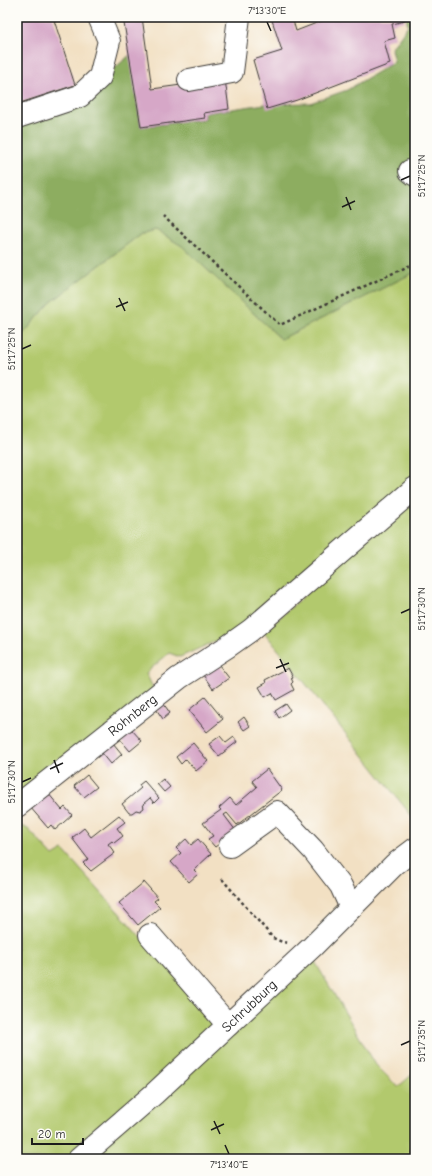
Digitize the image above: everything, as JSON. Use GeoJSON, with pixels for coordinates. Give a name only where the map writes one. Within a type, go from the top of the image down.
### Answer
{"type":"FeatureCollection","features":[{"type":"Feature","properties":{"kind":"street"},"geometry":{"type":"LineString","coordinates":[[17,117],[80,96],[100,77],[109,41],[99,17]]}},
{"type":"Feature","properties":{"kind":"street"},"geometry":{"type":"LineString","coordinates":[[189,80],[232,72],[239,17]]}},
{"type":"Feature","properties":{"kind":"street","name":"Rohnberg"},"geometry":{"type":"LineString","coordinates":[[17,806],[179,678],[251,630],[415,488]]}},
{"type":"Feature","properties":{"kind":"street"},"geometry":{"type":"LineString","coordinates":[[230,846],[277,812],[313,850],[341,886],[350,908]]}},
{"type":"Feature","properties":{"kind":"street","name":"Schrubburg"},"geometry":{"type":"LineString","coordinates":[[79,1159],[154,1094],[228,1026],[312,947],[395,864],[415,849]]}},
{"type":"Feature","properties":{"kind":"street"},"geometry":{"type":"LineString","coordinates":[[150,935],[228,1026]]}},
{"type":"Feature","properties":{"kind":"path"},"geometry":{"type":"LineString","coordinates":[[163,216],[280,325],[415,263]]}},
{"type":"Feature","properties":{"kind":"path"},"geometry":{"type":"LineString","coordinates":[[222,879],[273,938],[282,942],[291,943],[297,942],[304,938],[312,947]]}},
{"type":"Feature","properties":{"kind":"path"},"geometry":{"type":"LineString","coordinates":[[411,1159],[415,1146]]}},
{"type":"Feature","properties":{"kind":"green space"},"geometry":{"type":"Polygon","coordinates":[[[406,17],[415,17],[415,272],[281,339],[182,246],[156,230],[142,233],[50,303],[17,341],[17,118],[81,97],[131,54],[141,127],[205,119],[205,113],[265,104],[310,103],[347,90],[394,62],[391,49],[408,25],[406,17]]]}},
{"type":"Feature","properties":{"kind":"green space"},"geometry":{"type":"Polygon","coordinates":[[[156,230],[182,246],[281,339],[415,272],[415,483],[256,623],[180,657],[169,653],[146,673],[154,690],[17,802],[17,341],[50,303],[142,233],[156,230]]]}},
{"type":"Feature","properties":{"kind":"green space"},"geometry":{"type":"Polygon","coordinates":[[[415,495],[415,820],[264,632],[415,495]]]}},
{"type":"Feature","properties":{"kind":"green space"},"geometry":{"type":"Polygon","coordinates":[[[17,824],[28,829],[53,856],[63,850],[218,1025],[70,1159],[17,1159],[17,824]]]}},
{"type":"Feature","properties":{"kind":"green space"},"geometry":{"type":"Polygon","coordinates":[[[311,955],[376,1065],[398,1087],[415,1072],[415,1159],[84,1159],[311,955]]]}},
{"type":"Feature","properties":{"kind":"building"},"geometry":{"type":"Polygon","coordinates":[[[17,17],[53,17],[75,85],[17,104],[17,17]]]}},
{"type":"Feature","properties":{"kind":"building"},"geometry":{"type":"Polygon","coordinates":[[[123,17],[142,17],[152,89],[225,79],[229,109],[204,113],[205,118],[141,127],[123,17]]]}},
{"type":"Feature","properties":{"kind":"building"},"geometry":{"type":"Polygon","coordinates":[[[271,17],[292,17],[296,31],[332,17],[403,17],[405,21],[392,24],[395,38],[384,41],[390,64],[297,100],[267,109],[253,60],[282,51],[271,17]]]}},
{"type":"Feature","properties":{"kind":"building"},"geometry":{"type":"Polygon","coordinates":[[[219,665],[229,678],[213,689],[203,675],[219,665]]]}},
{"type":"Feature","properties":{"kind":"building"},"geometry":{"type":"Polygon","coordinates":[[[288,668],[293,677],[291,678],[293,682],[291,684],[294,690],[276,700],[272,693],[265,697],[259,687],[266,683],[265,680],[288,668]]]}},
{"type":"Feature","properties":{"kind":"building"},"geometry":{"type":"Polygon","coordinates":[[[205,697],[223,719],[207,732],[189,710],[205,697]]]}},
{"type":"Feature","properties":{"kind":"building"},"geometry":{"type":"Polygon","coordinates":[[[163,703],[170,713],[163,719],[156,709],[163,703]]]}},
{"type":"Feature","properties":{"kind":"building"},"geometry":{"type":"Polygon","coordinates":[[[286,704],[290,710],[279,718],[275,711],[286,704]]]}},
{"type":"Feature","properties":{"kind":"building"},"geometry":{"type":"Polygon","coordinates":[[[244,717],[250,726],[244,730],[238,722],[244,717]]]}},
{"type":"Feature","properties":{"kind":"building"},"geometry":{"type":"Polygon","coordinates":[[[131,729],[142,741],[130,751],[119,738],[131,729]]]}},
{"type":"Feature","properties":{"kind":"building"},"geometry":{"type":"Polygon","coordinates":[[[220,736],[226,743],[234,737],[237,742],[219,756],[209,744],[220,736]]]}},
{"type":"Feature","properties":{"kind":"building"},"geometry":{"type":"Polygon","coordinates":[[[113,743],[122,754],[111,764],[102,753],[113,743]]]}},
{"type":"Feature","properties":{"kind":"building"},"geometry":{"type":"Polygon","coordinates":[[[193,743],[208,761],[196,771],[186,759],[181,764],[176,757],[193,743]]]}},
{"type":"Feature","properties":{"kind":"building"},"geometry":{"type":"Polygon","coordinates":[[[267,769],[282,790],[237,825],[227,813],[224,815],[236,831],[215,847],[208,839],[213,836],[203,823],[221,810],[219,808],[230,798],[236,805],[257,787],[252,781],[267,769]]]}},
{"type":"Feature","properties":{"kind":"building"},"geometry":{"type":"Polygon","coordinates":[[[87,775],[97,787],[84,797],[74,786],[87,775]]]}},
{"type":"Feature","properties":{"kind":"building"},"geometry":{"type":"Polygon","coordinates":[[[163,779],[170,787],[164,792],[157,784],[163,779]]]}},
{"type":"Feature","properties":{"kind":"building"},"geometry":{"type":"Polygon","coordinates":[[[144,781],[159,798],[154,803],[150,798],[143,804],[144,808],[140,811],[136,810],[129,813],[122,804],[141,788],[139,785],[144,781]]]}},
{"type":"Feature","properties":{"kind":"building"},"geometry":{"type":"Polygon","coordinates":[[[48,793],[62,810],[65,807],[72,815],[55,830],[51,825],[48,828],[30,807],[48,793]]]}},
{"type":"Feature","properties":{"kind":"building"},"geometry":{"type":"Polygon","coordinates":[[[119,815],[125,822],[117,828],[123,836],[114,843],[112,841],[108,844],[115,853],[91,871],[83,863],[88,859],[72,838],[84,828],[91,837],[119,815]]]}},
{"type":"Feature","properties":{"kind":"building"},"geometry":{"type":"Polygon","coordinates":[[[186,839],[191,845],[198,839],[211,854],[194,870],[198,874],[189,882],[171,862],[181,853],[176,848],[186,839]]]}},
{"type":"Feature","properties":{"kind":"building"},"geometry":{"type":"Polygon","coordinates":[[[144,882],[158,898],[154,901],[160,907],[138,925],[119,903],[144,882]]]}}]}
